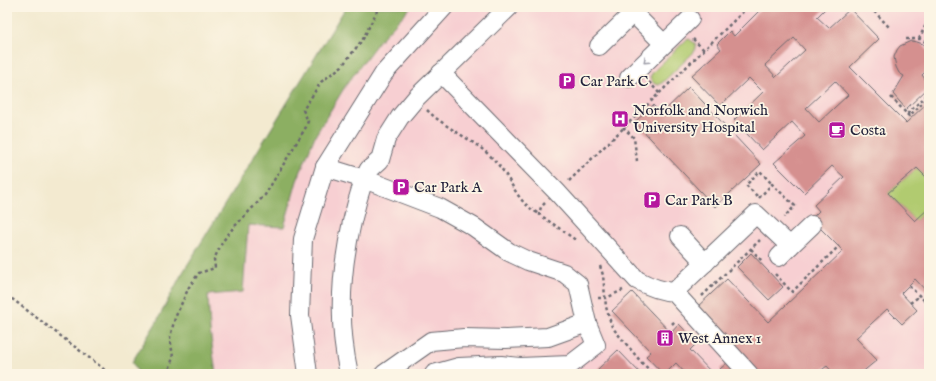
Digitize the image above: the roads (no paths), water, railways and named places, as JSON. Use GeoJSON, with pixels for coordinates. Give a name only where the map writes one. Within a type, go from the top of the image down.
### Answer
{"type":"FeatureCollection","features":[{"type":"Feature","properties":{"kind":"lane"},"geometry":{"type":"LineString","coordinates":[[308,374],[300,315],[303,240],[326,167],[384,73],[444,7]]}},
{"type":"Feature","properties":{"kind":"lane"},"geometry":{"type":"LineString","coordinates":[[349,374],[344,350],[341,314],[342,281],[347,242],[354,214],[375,149],[386,139],[400,117],[416,98],[509,7]]}},
{"type":"Feature","properties":{"kind":"lane"},"geometry":{"type":"LineString","coordinates":[[598,46],[628,9],[664,44]]}},
{"type":"Feature","properties":{"kind":"lane"},"geometry":{"type":"LineString","coordinates":[[629,78],[690,19]]}},
{"type":"Feature","properties":{"kind":"lane"},"geometry":{"type":"LineString","coordinates":[[441,73],[557,192],[637,280],[663,291],[674,292],[749,374]]}},
{"type":"Feature","properties":{"kind":"lane"},"geometry":{"type":"LineString","coordinates":[[326,167],[367,174],[440,208],[474,227],[509,252],[528,261],[564,273],[578,284],[587,323],[596,345],[570,365],[520,367],[501,365],[459,367],[434,374]]}},
{"type":"Feature","properties":{"kind":"lane"},"geometry":{"type":"LineString","coordinates":[[674,292],[756,214],[772,230],[776,260],[812,225]]}},
{"type":"Feature","properties":{"kind":"lane"},"geometry":{"type":"LineString","coordinates":[[680,236],[705,263]]}},
{"type":"Feature","properties":{"kind":"lane"},"geometry":{"type":"LineString","coordinates":[[384,374],[431,341],[464,338],[506,339],[548,337],[587,323]]}},
{"type":"Feature","properties":{"kind":"place","name":"Car Park C"},"geometry":{"type":"Point","coordinates":[567,81]}},
{"type":"Feature","properties":{"kind":"place","name":"Norfolk and Norwich University Hospital"},"geometry":{"type":"Point","coordinates":[620,119]}},
{"type":"Feature","properties":{"kind":"place","name":"Costa"},"geometry":{"type":"Point","coordinates":[837,130]}},
{"type":"Feature","properties":{"kind":"place","name":"Car Park A"},"geometry":{"type":"Point","coordinates":[401,187]}},
{"type":"Feature","properties":{"kind":"place","name":"Car Park B"},"geometry":{"type":"Point","coordinates":[652,200]}},
{"type":"Feature","properties":{"kind":"place","name":"West Annex 1"},"geometry":{"type":"Point","coordinates":[665,338]}}]}
